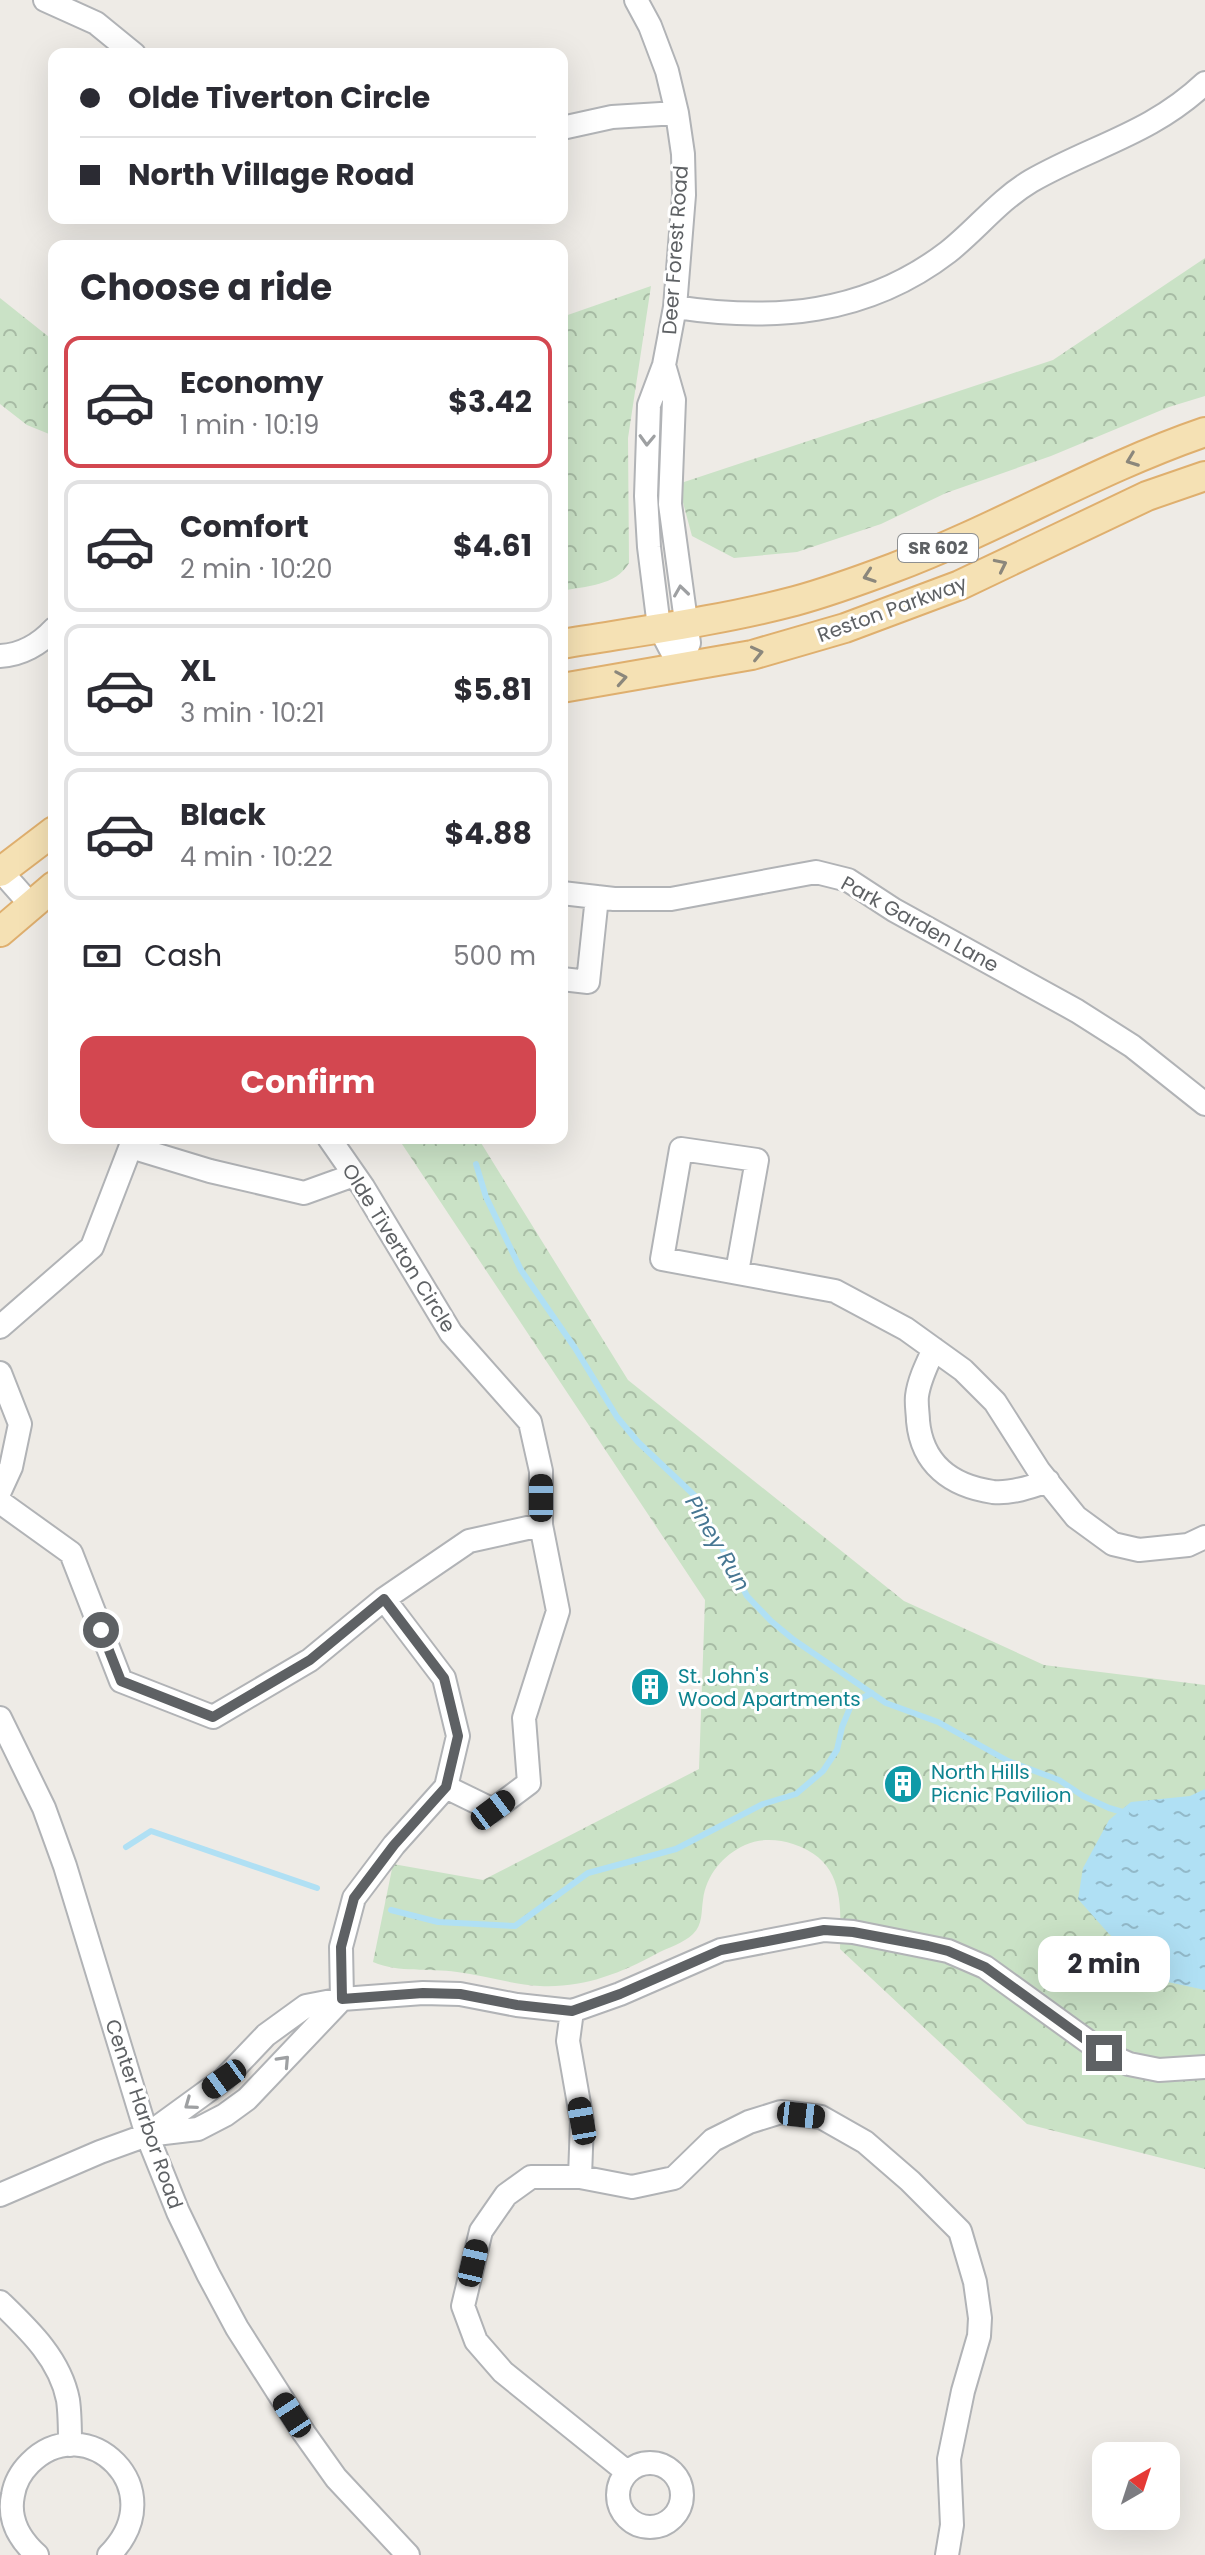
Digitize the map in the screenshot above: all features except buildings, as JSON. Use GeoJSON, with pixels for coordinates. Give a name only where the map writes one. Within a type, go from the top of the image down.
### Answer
{"type":"FeatureCollection","features":[{"type":"Feature","properties":{"kind":"main road","name":"Reston Parkway"},"geometry":{"type":"LineString","coordinates":[[568,643],[673,626],[796,600],[895,567],[1111,468],[1205,432]]}},
{"type":"Feature","properties":{"kind":"main road","name":"Reston Parkway"},"geometry":{"type":"LineString","coordinates":[[568,687],[789,646],[915,604],[1147,496],[1205,476]]}},
{"type":"Feature","properties":{"kind":"main road"},"geometry":{"type":"LineString","coordinates":[[0,871],[48,835]]}},
{"type":"Feature","properties":{"kind":"main road"},"geometry":{"type":"LineString","coordinates":[[0,932],[48,891]]}},
{"type":"Feature","properties":{"kind":"street"},"geometry":{"type":"LineString","coordinates":[[45,0],[96,23],[127,48]]}},
{"type":"Feature","properties":{"kind":"street","name":"Deer Forest Road"},"geometry":{"type":"LineString","coordinates":[[636,0],[650,26],[662,60],[677,113],[683,154],[684,195],[675,307],[664,365],[674,400],[670,504],[673,626],[689,643],[680,667]]}},
{"type":"Feature","properties":{"kind":"street"},"geometry":{"type":"LineString","coordinates":[[675,307],[746,315],[788,313],[864,298],[897,285],[932,265],[1025,185],[1054,168],[1156,122],[1205,83]]}},
{"type":"Feature","properties":{"kind":"street"},"geometry":{"type":"LineString","coordinates":[[568,127],[612,117],[677,113]]}},
{"type":"Feature","properties":{"kind":"street"},"geometry":{"type":"LineString","coordinates":[[0,656],[27,650],[48,635]]}},
{"type":"Feature","properties":{"kind":"street"},"geometry":{"type":"LineString","coordinates":[[0,871],[31,905]]}},
{"type":"Feature","properties":{"kind":"street","name":"Park Garden Lane"},"geometry":{"type":"LineString","coordinates":[[568,894],[671,899],[816,872],[848,880],[934,933],[1077,1011],[1132,1046],[1205,1104]]}},
{"type":"Feature","properties":{"kind":"street"},"geometry":{"type":"LineString","coordinates":[[568,980],[588,982],[597,897]]}},
{"type":"Feature","properties":{"kind":"street"},"geometry":{"type":"LineString","coordinates":[[0,1327],[92,1247],[132,1144]]}},
{"type":"Feature","properties":{"kind":"street"},"geometry":{"type":"LineString","coordinates":[[135,1144],[210,1171],[304,1193],[354,1175]]}},
{"type":"Feature","properties":{"kind":"street","name":"Olde Tiverton Circle"},"geometry":{"type":"LineString","coordinates":[[333,1144],[451,1333],[530,1422],[541,1471],[541,1525],[558,1611],[524,1718],[529,1783],[493,1810],[446,1787]]}},
{"type":"Feature","properties":{"kind":"street"},"geometry":{"type":"LineString","coordinates":[[737,1272],[757,1160],[681,1149],[662,1259],[835,1291],[906,1329],[963,1370],[995,1402],[1076,1517],[1113,1544],[1139,1550],[1188,1545],[1205,1537]]}},
{"type":"Feature","properties":{"kind":"street"},"geometry":{"type":"LineString","coordinates":[[934,1349],[916,1398],[920,1440],[935,1467],[960,1483],[995,1493],[1048,1481]]}},
{"type":"Feature","properties":{"kind":"street"},"geometry":{"type":"LineString","coordinates":[[0,1373],[20,1424],[11,1467],[0,1491]]}},
{"type":"Feature","properties":{"kind":"street"},"geometry":{"type":"LineString","coordinates":[[0,1502],[71,1553],[121,1681],[213,1717],[310,1660],[384,1599],[469,1541],[541,1525]]}},
{"type":"Feature","properties":{"kind":"street"},"geometry":{"type":"LineString","coordinates":[[0,2195],[85,2157],[147,2135],[198,2129],[225,2115],[247,2099],[342,1999],[341,1947],[354,1898],[394,1845],[446,1787],[458,1736],[444,1678],[384,1599]]}},
{"type":"Feature","properties":{"kind":"street","name":"Center Harbor Road"},"geometry":{"type":"LineString","coordinates":[[0,1718],[44,1808],[65,1866],[147,2135],[178,2212],[208,2274],[268,2380],[336,2478],[408,2555]]}},
{"type":"Feature","properties":{"kind":"street"},"geometry":{"type":"LineString","coordinates":[[147,2135],[224,2079],[266,2035],[306,2006],[342,1999],[423,1993],[460,1994],[572,2011],[620,1994],[721,1950],[824,1930],[908,1941],[948,1951],[985,1967],[1104,2053],[1129,2064],[1159,2070],[1205,2067]]}},
{"type":"Feature","properties":{"kind":"street"},"geometry":{"type":"LineString","coordinates":[[572,2011],[568,2041],[582,2121],[580,2177]]}},
{"type":"Feature","properties":{"kind":"street"},"geometry":{"type":"LineString","coordinates":[[627,2472],[503,2372],[476,2341],[463,2306],[481,2231],[506,2195],[531,2177],[580,2177],[632,2187],[674,2178],[713,2140],[749,2122],[781,2112],[821,2117],[865,2142],[960,2231],[975,2282],[979,2336],[963,2391],[949,2459],[952,2525],[947,2555]]}},
{"type":"Feature","properties":{"kind":"street"},"geometry":{"type":"LineString","coordinates":[[0,2302],[52,2359],[68,2401],[70,2445]]}},
{"type":"Feature","properties":{"kind":"street"},"geometry":{"type":"LineString","coordinates":[[37,2555],[25,2545],[6,2515],[24,2469],[36,2457],[53,2448],[70,2445],[87,2446],[104,2454],[119,2467],[129,2483],[133,2501],[132,2520],[124,2539],[109,2555]]}},
{"type":"Feature","properties":{"kind":"green space"},"geometry":{"type":"Polygon","coordinates":[[[1205,258],[1205,396],[946,493],[881,524],[797,552],[734,558],[692,536],[678,484],[1053,360],[1205,258]]]}},
{"type":"Feature","properties":{"kind":"green space"},"geometry":{"type":"Polygon","coordinates":[[[651,286],[628,438],[629,563],[608,581],[568,590],[568,315],[651,286]]]}},
{"type":"Feature","properties":{"kind":"green space"},"geometry":{"type":"Polygon","coordinates":[[[0,298],[48,336],[48,434],[27,425],[0,404],[0,298]]]}},
{"type":"Feature","properties":{"kind":"green space"},"geometry":{"type":"Polygon","coordinates":[[[402,1144],[482,1144],[628,1380],[904,1601],[1044,1665],[1205,1685],[1205,2169],[1027,2124],[840,1949],[839,1900],[831,1873],[810,1852],[787,1842],[757,1841],[730,1854],[708,1882],[700,1922],[693,1934],[642,1961],[600,1978],[571,1985],[540,1986],[457,1972],[393,1968],[373,1962],[393,1864],[483,1880],[699,1769],[705,1600],[402,1144]]]}},
{"type":"Feature","properties":{"kind":"water"},"geometry":{"type":"Polygon","coordinates":[[[1205,1789],[1205,1990],[1168,1982],[1109,1934],[1078,1899],[1083,1868],[1109,1820],[1131,1802],[1190,1796],[1205,1789]]]}},
{"type":"Feature","properties":{"kind":"waterway","name":"Piney Run"},"geometry":{"type":"LineString","coordinates":[[476,1164],[486,1197],[521,1270],[575,1348],[617,1417],[638,1442],[695,1496],[747,1596],[771,1621],[886,1703],[938,1722],[1008,1761],[1059,1780],[1083,1796],[1126,1813]]}},
{"type":"Feature","properties":{"kind":"waterway"},"geometry":{"type":"LineString","coordinates":[[391,1910],[438,1922],[515,1926],[588,1873],[676,1849],[763,1804],[796,1794],[823,1771],[837,1750],[852,1703],[872,1693]]}},
{"type":"Feature","properties":{"kind":"waterway"},"geometry":{"type":"LineString","coordinates":[[126,1847],[151,1831],[317,1888]]}},
{"type":"Feature","properties":{"kind":"place","name":"St. John's Wood Apartments"},"geometry":{"type":"Point","coordinates":[650,1687]}},
{"type":"Feature","properties":{"kind":"place","name":"North Hills Picnic Pavilion"},"geometry":{"type":"Point","coordinates":[903,1784]}},
{"type":"Feature","properties":{"kind":"route"},"geometry":{"type":"LineString","coordinates":[[101,1630],[121,1681],[213,1717],[310,1660],[384,1599],[444,1678],[458,1736],[446,1787],[394,1845],[354,1898],[341,1947],[342,1999],[423,1993],[460,1994],[572,2011],[620,1994],[721,1950],[794,1934],[824,1930],[853,1932],[948,1951],[985,1967],[1104,2053]]}}]}
